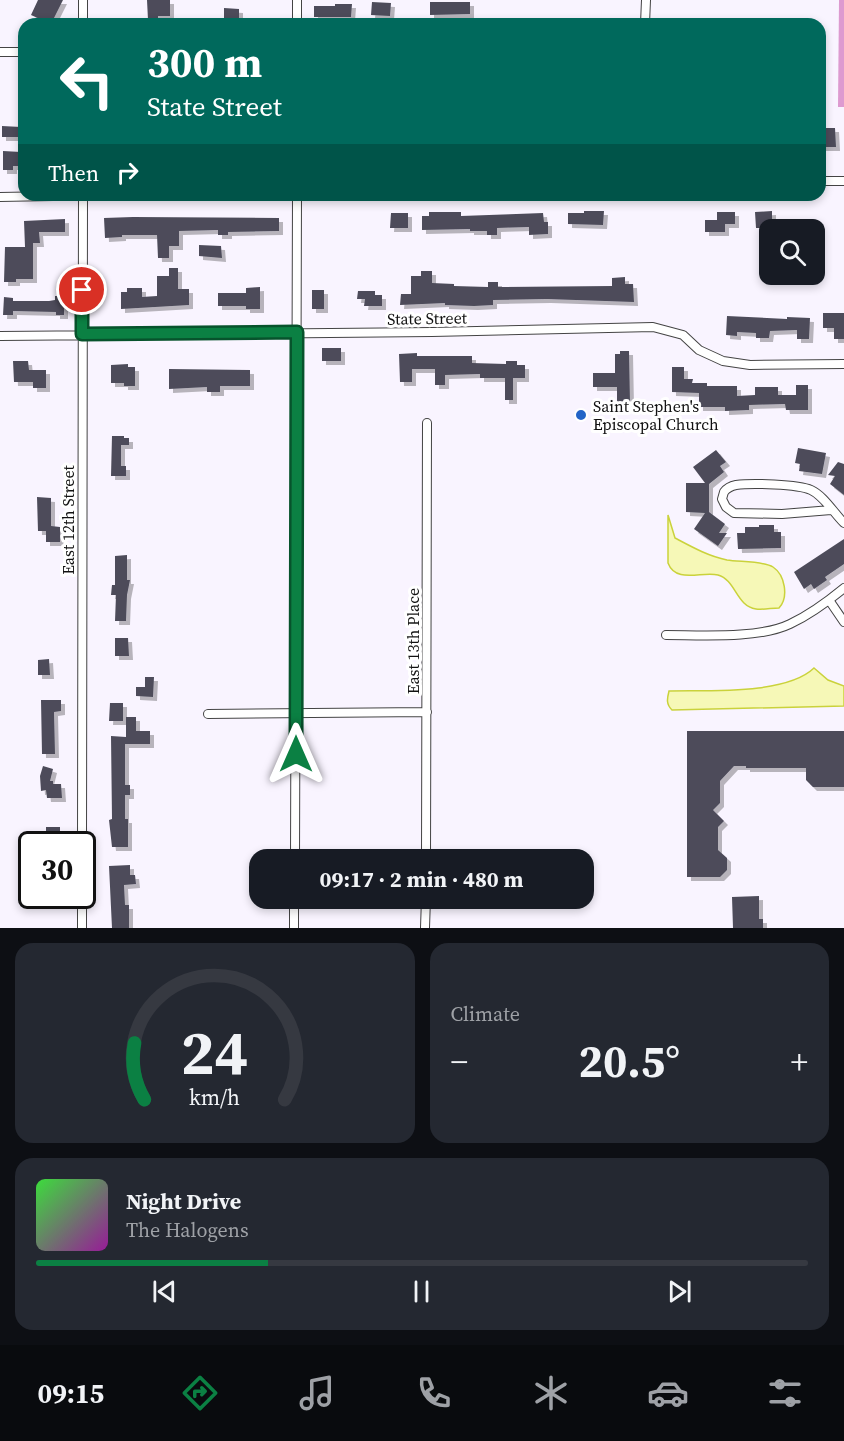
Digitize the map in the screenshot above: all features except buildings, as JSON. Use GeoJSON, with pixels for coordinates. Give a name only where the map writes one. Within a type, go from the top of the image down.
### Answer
{"type":"FeatureCollection","features":[{"type":"Feature","properties":{"kind":"street"},"geometry":{"type":"LineString","coordinates":[[82,18],[83,0]]}},
{"type":"Feature","properties":{"kind":"street"},"geometry":{"type":"LineString","coordinates":[[297,0],[297,18]]}},
{"type":"Feature","properties":{"kind":"street"},"geometry":{"type":"LineString","coordinates":[[645,18],[646,0]]}},
{"type":"Feature","properties":{"kind":"street"},"geometry":{"type":"LineString","coordinates":[[0,52],[18,52]]}},
{"type":"Feature","properties":{"kind":"street"},"geometry":{"type":"LineString","coordinates":[[826,181],[844,181]]}},
{"type":"Feature","properties":{"kind":"street"},"geometry":{"type":"LineString","coordinates":[[0,197],[18,197]]}},
{"type":"Feature","properties":{"kind":"street","name":"East 12th Street"},"geometry":{"type":"LineString","coordinates":[[82,831],[83,201]]}},
{"type":"Feature","properties":{"kind":"street"},"geometry":{"type":"LineString","coordinates":[[295,849],[297,201]]}},
{"type":"Feature","properties":{"kind":"street","name":"State Street"},"geometry":{"type":"LineString","coordinates":[[0,336],[653,327],[683,335],[699,351],[723,361],[750,365],[844,364]]}},
{"type":"Feature","properties":{"kind":"street","name":"East 13th Place"},"geometry":{"type":"LineString","coordinates":[[426,849],[427,423]]}},
{"type":"Feature","properties":{"kind":"street"},"geometry":{"type":"LineString","coordinates":[[831,510],[782,514],[734,513],[726,507],[722,499],[724,492],[735,485],[798,486],[810,489],[821,496],[844,523]]}},
{"type":"Feature","properties":{"kind":"street"},"geometry":{"type":"LineString","coordinates":[[666,635],[746,634],[788,625],[844,588]]}},
{"type":"Feature","properties":{"kind":"street"},"geometry":{"type":"LineString","coordinates":[[829,600],[844,622]]}},
{"type":"Feature","properties":{"kind":"street"},"geometry":{"type":"LineString","coordinates":[[208,714],[427,712]]}},
{"type":"Feature","properties":{"kind":"street"},"geometry":{"type":"LineString","coordinates":[[82,909],[82,928]]}},
{"type":"Feature","properties":{"kind":"street"},"geometry":{"type":"LineString","coordinates":[[294,909],[294,928]]}},
{"type":"Feature","properties":{"kind":"street"},"geometry":{"type":"LineString","coordinates":[[425,928],[426,909]]}},
{"type":"Feature","properties":{"kind":"shaded area"},"geometry":{"type":"Polygon","coordinates":[[[839,0],[844,0],[844,107],[838,107],[839,0]]]}},
{"type":"Feature","properties":{"kind":"shaded area"},"geometry":{"type":"Polygon","coordinates":[[[668,515],[675,538],[694,548],[727,560],[773,567],[783,581],[785,592],[779,608],[749,607],[729,582],[718,575],[683,575],[672,569],[668,563],[668,515]]]}},
{"type":"Feature","properties":{"kind":"shaded area"},"geometry":{"type":"Polygon","coordinates":[[[814,668],[828,680],[844,686],[844,706],[672,710],[667,699],[669,691],[745,689],[785,683],[801,677],[814,668]]]}},
{"type":"Feature","properties":{"kind":"place","name":"Saint Stephen's Episcopal Church"},"geometry":{"type":"Point","coordinates":[581,415]}},
{"type":"Feature","properties":{"kind":"route"},"geometry":{"type":"LineString","coordinates":[[82,290],[82,334],[297,332],[296,754]]}}]}
